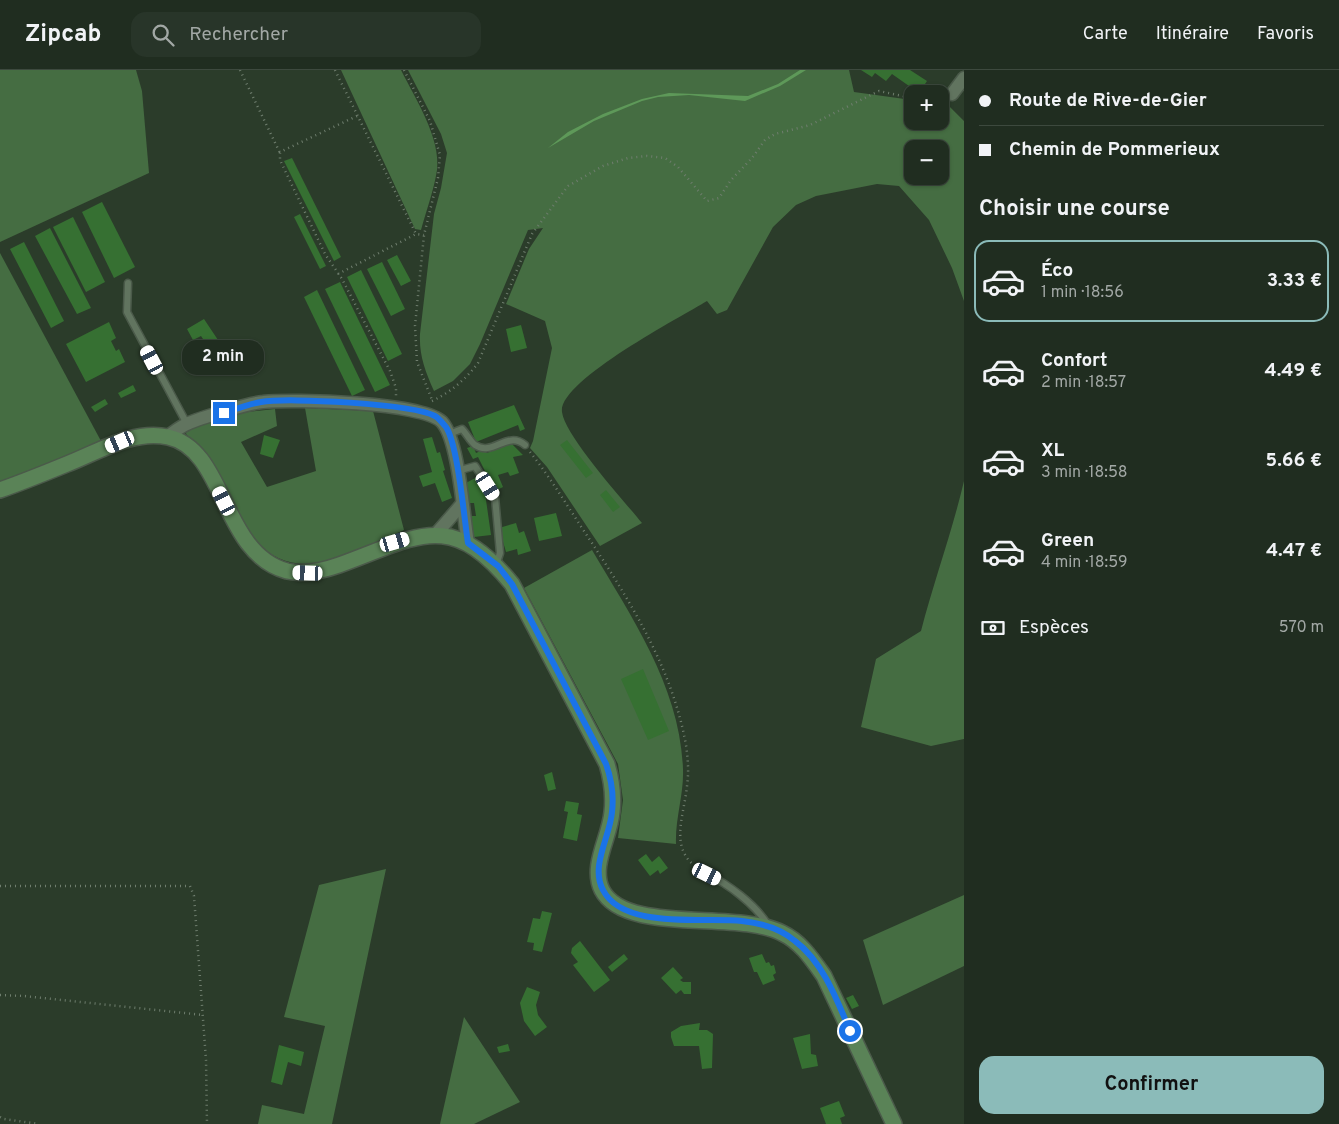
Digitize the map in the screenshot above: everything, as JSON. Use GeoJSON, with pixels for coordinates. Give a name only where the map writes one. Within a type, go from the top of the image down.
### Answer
{"type":"FeatureCollection","features":[{"type":"Feature","properties":{"kind":"main road"},"geometry":{"type":"LineString","coordinates":[[0,490],[120,442],[149,436],[168,436],[181,442],[196,454],[208,469],[242,536],[257,554],[279,568],[297,572],[320,571],[395,542],[421,535],[446,534],[468,543],[496,565],[512,584],[606,764],[614,795],[612,815],[599,865],[602,890],[611,901],[625,910],[642,916],[742,922],[770,928],[796,941],[809,954],[824,976],[894,1124]]}},
{"type":"Feature","properties":{"kind":"street"},"geometry":{"type":"LineString","coordinates":[[952,94],[964,78]]}},
{"type":"Feature","properties":{"kind":"street"},"geometry":{"type":"LineString","coordinates":[[168,436],[187,424],[262,402],[315,401],[396,408],[436,416],[449,434],[457,471],[468,543]]}},
{"type":"Feature","properties":{"kind":"street"},"geometry":{"type":"LineString","coordinates":[[436,534],[462,504]]}},
{"type":"Feature","properties":{"kind":"lane"},"geometry":{"type":"LineString","coordinates":[[128,283],[127,312],[187,424]]}},
{"type":"Feature","properties":{"kind":"lane"},"geometry":{"type":"LineString","coordinates":[[449,434],[462,429],[476,445],[488,448],[512,440],[518,440],[525,445]]}},
{"type":"Feature","properties":{"kind":"lane"},"geometry":{"type":"LineString","coordinates":[[457,471],[475,466],[495,497],[500,553],[496,565]]}},
{"type":"Feature","properties":{"kind":"lane"},"geometry":{"type":"LineString","coordinates":[[707,874],[719,880],[762,915],[770,928]]}},
{"type":"Feature","properties":{"kind":"path"},"geometry":{"type":"LineString","coordinates":[[240,70],[280,153],[280,160],[321,246],[338,274],[394,381],[396,408]]}},
{"type":"Feature","properties":{"kind":"path"},"geometry":{"type":"LineString","coordinates":[[335,70],[416,234]]}},
{"type":"Feature","properties":{"kind":"path"},"geometry":{"type":"LineString","coordinates":[[404,70],[430,121],[440,156],[438,178],[424,235],[415,346],[419,371],[432,401],[436,416]]}},
{"type":"Feature","properties":{"kind":"path"},"geometry":{"type":"LineString","coordinates":[[432,401],[443,396],[469,375],[478,363],[532,234],[568,186],[586,174],[628,158],[647,156],[665,158],[678,167],[707,201],[719,198],[731,180],[752,158],[765,140],[775,134],[810,126],[879,91],[904,96]]}},
{"type":"Feature","properties":{"kind":"path"},"geometry":{"type":"LineString","coordinates":[[280,153],[357,116]]}},
{"type":"Feature","properties":{"kind":"path"},"geometry":{"type":"LineString","coordinates":[[338,274],[416,234],[424,235]]}},
{"type":"Feature","properties":{"kind":"path"},"geometry":{"type":"LineString","coordinates":[[525,445],[541,466],[621,589],[668,678],[682,722],[688,763],[687,788],[680,828],[681,847],[692,864],[707,874]]}},
{"type":"Feature","properties":{"kind":"path"},"geometry":{"type":"LineString","coordinates":[[0,886],[190,886],[194,896],[207,1124]]}},
{"type":"Feature","properties":{"kind":"path"},"geometry":{"type":"LineString","coordinates":[[0,995],[202,1015]]}},
{"type":"Feature","properties":{"kind":"path"},"geometry":{"type":"LineString","coordinates":[[0,1116],[4,1119],[39,1124]]}},
{"type":"Feature","properties":{"kind":"shaded area"},"geometry":{"type":"Polygon","coordinates":[[[0,70],[136,70],[142,91],[149,173],[0,242],[0,70]]]}},
{"type":"Feature","properties":{"kind":"shaded area"},"geometry":{"type":"Polygon","coordinates":[[[341,70],[401,70],[426,118],[435,145],[437,170],[421,230],[415,229],[341,70]]]}},
{"type":"Feature","properties":{"kind":"shaded area"},"geometry":{"type":"Polygon","coordinates":[[[408,70],[849,70],[854,92],[904,99],[904,130],[949,130],[949,106],[964,121],[964,301],[952,268],[929,220],[899,186],[877,184],[816,196],[796,205],[773,227],[727,310],[717,314],[707,301],[599,367],[579,384],[566,399],[562,412],[573,436],[596,468],[642,523],[600,546],[547,467],[530,448],[552,348],[545,321],[506,304],[529,249],[543,228],[528,230],[470,364],[453,381],[434,391],[428,377],[423,363],[420,334],[434,214],[447,153],[441,134],[408,70]]]}},
{"type":"Feature","properties":{"kind":"shaded area"},"geometry":{"type":"Polygon","coordinates":[[[800,70],[806,70],[780,86],[745,101],[689,95],[658,97],[642,101],[594,121],[548,148],[568,132],[603,114],[642,99],[669,93],[748,96],[778,84],[800,70]]]}},
{"type":"Feature","properties":{"kind":"shaded area"},"geometry":{"type":"Polygon","coordinates":[[[0,253],[101,441],[0,483],[0,253]]]}},
{"type":"Feature","properties":{"kind":"shaded area"},"geometry":{"type":"Polygon","coordinates":[[[305,408],[373,411],[404,530],[357,552],[313,564],[292,563],[272,555],[254,539],[237,514],[207,456],[186,434],[187,429],[238,413],[275,409],[277,426],[241,442],[267,487],[316,471],[305,408]]]}},
{"type":"Feature","properties":{"kind":"shaded area"},"geometry":{"type":"Polygon","coordinates":[[[964,481],[964,739],[931,746],[861,727],[876,659],[921,631],[964,481]]]}},
{"type":"Feature","properties":{"kind":"shaded area"},"geometry":{"type":"Polygon","coordinates":[[[592,550],[638,628],[663,682],[673,710],[680,739],[683,769],[676,844],[618,838],[623,800],[618,764],[524,588],[592,550]]]}},
{"type":"Feature","properties":{"kind":"shaded area"},"geometry":{"type":"Polygon","coordinates":[[[386,869],[332,1124],[258,1124],[262,1105],[304,1114],[325,1026],[284,1017],[319,885],[386,869]]]}},
{"type":"Feature","properties":{"kind":"shaded area"},"geometry":{"type":"Polygon","coordinates":[[[964,895],[964,966],[883,1005],[863,940],[964,895]]]}},
{"type":"Feature","properties":{"kind":"shaded area"},"geometry":{"type":"Polygon","coordinates":[[[464,1017],[520,1102],[474,1124],[440,1124],[464,1017]]]}},
{"type":"Feature","properties":{"kind":"building"},"geometry":{"type":"Polygon","coordinates":[[[861,70],[910,70],[927,81],[924,85],[908,85],[892,74],[886,81],[875,73],[872,77],[861,70]]]}},
{"type":"Feature","properties":{"kind":"building"},"geometry":{"type":"Polygon","coordinates":[[[292,158],[341,257],[334,261],[284,161],[292,158]]]}},
{"type":"Feature","properties":{"kind":"building"},"geometry":{"type":"Polygon","coordinates":[[[102,202],[135,267],[114,278],[82,212],[102,202]]]}},
{"type":"Feature","properties":{"kind":"building"},"geometry":{"type":"Polygon","coordinates":[[[300,214],[326,266],[320,269],[294,217],[300,214]]]}},
{"type":"Feature","properties":{"kind":"building"},"geometry":{"type":"Polygon","coordinates":[[[73,217],[105,282],[86,292],[53,227],[73,217]]]}},
{"type":"Feature","properties":{"kind":"building"},"geometry":{"type":"Polygon","coordinates":[[[50,228],[91,308],[77,314],[35,236],[50,228]]]}},
{"type":"Feature","properties":{"kind":"building"},"geometry":{"type":"Polygon","coordinates":[[[24,242],[64,321],[51,328],[10,249],[24,242]]]}},
{"type":"Feature","properties":{"kind":"building"},"geometry":{"type":"Polygon","coordinates":[[[397,255],[411,281],[401,286],[387,260],[397,255]]]}},
{"type":"Feature","properties":{"kind":"building"},"geometry":{"type":"Polygon","coordinates":[[[382,262],[405,309],[391,316],[367,269],[382,262]]]}},
{"type":"Feature","properties":{"kind":"building"},"geometry":{"type":"Polygon","coordinates":[[[361,270],[402,354],[388,361],[347,277],[361,270]]]}},
{"type":"Feature","properties":{"kind":"building"},"geometry":{"type":"Polygon","coordinates":[[[340,282],[390,385],[375,392],[325,289],[340,282]]]}},
{"type":"Feature","properties":{"kind":"building"},"geometry":{"type":"Polygon","coordinates":[[[317,290],[365,390],[352,396],[304,297],[317,290]]]}},
{"type":"Feature","properties":{"kind":"building"},"geometry":{"type":"Polygon","coordinates":[[[204,319],[222,346],[207,355],[203,348],[207,345],[201,336],[193,340],[187,329],[204,319]]]}},
{"type":"Feature","properties":{"kind":"building"},"geometry":{"type":"Polygon","coordinates":[[[109,322],[116,338],[111,341],[116,351],[119,349],[125,362],[86,382],[66,344],[109,322]]]}},
{"type":"Feature","properties":{"kind":"building"},"geometry":{"type":"Polygon","coordinates":[[[521,325],[527,348],[511,352],[506,329],[521,325]]]}},
{"type":"Feature","properties":{"kind":"building"},"geometry":{"type":"Polygon","coordinates":[[[133,385],[136,391],[121,398],[118,393],[133,385]]]}},
{"type":"Feature","properties":{"kind":"building"},"geometry":{"type":"Polygon","coordinates":[[[105,399],[108,404],[95,412],[91,407],[105,399]]]}},
{"type":"Feature","properties":{"kind":"building"},"geometry":{"type":"Polygon","coordinates":[[[514,405],[525,429],[520,431],[518,425],[476,442],[468,422],[514,405]]]}},
{"type":"Feature","properties":{"kind":"building"},"geometry":{"type":"Polygon","coordinates":[[[264,435],[280,440],[273,458],[260,454],[264,435]]]}},
{"type":"Feature","properties":{"kind":"building"},"geometry":{"type":"Polygon","coordinates":[[[432,437],[437,453],[440,452],[445,470],[443,471],[452,498],[442,502],[435,483],[423,487],[419,476],[432,472],[423,439],[432,437]]]}},
{"type":"Feature","properties":{"kind":"building"},"geometry":{"type":"Polygon","coordinates":[[[567,440],[593,473],[586,478],[560,445],[567,440]]]}},
{"type":"Feature","properties":{"kind":"building"},"geometry":{"type":"Polygon","coordinates":[[[511,443],[523,455],[513,457],[519,473],[510,476],[508,472],[498,475],[503,487],[495,491],[478,457],[473,459],[467,448],[473,446],[476,453],[483,450],[487,453],[511,443]]]}},
{"type":"Feature","properties":{"kind":"building"},"geometry":{"type":"Polygon","coordinates":[[[479,476],[484,486],[491,535],[474,537],[469,516],[476,516],[474,503],[468,503],[464,484],[479,476]]]}},
{"type":"Feature","properties":{"kind":"building"},"geometry":{"type":"Polygon","coordinates":[[[606,490],[620,507],[613,512],[600,495],[606,490]]]}},
{"type":"Feature","properties":{"kind":"building"},"geometry":{"type":"Polygon","coordinates":[[[556,513],[562,536],[539,541],[534,518],[556,513]]]}},
{"type":"Feature","properties":{"kind":"building"},"geometry":{"type":"Polygon","coordinates":[[[516,523],[519,533],[524,531],[531,551],[518,555],[517,549],[506,552],[499,528],[516,523]]]}},
{"type":"Feature","properties":{"kind":"building"},"geometry":{"type":"Polygon","coordinates":[[[643,669],[669,731],[648,740],[621,679],[643,669]]]}},
{"type":"Feature","properties":{"kind":"building"},"geometry":{"type":"Polygon","coordinates":[[[552,772],[556,789],[548,791],[544,775],[552,772]]]}},
{"type":"Feature","properties":{"kind":"building"},"geometry":{"type":"Polygon","coordinates":[[[566,801],[579,803],[577,814],[582,815],[577,841],[563,838],[568,812],[564,811],[566,801]]]}},
{"type":"Feature","properties":{"kind":"building"},"geometry":{"type":"Polygon","coordinates":[[[646,854],[652,862],[659,856],[668,868],[660,874],[658,870],[650,876],[638,860],[646,854]]]}},
{"type":"Feature","properties":{"kind":"building"},"geometry":{"type":"Polygon","coordinates":[[[542,911],[552,913],[542,952],[533,950],[534,943],[527,942],[533,918],[540,919],[542,911]]]}},
{"type":"Feature","properties":{"kind":"building"},"geometry":{"type":"Polygon","coordinates":[[[580,941],[610,980],[594,992],[573,965],[578,962],[571,953],[572,948],[580,941]]]}},
{"type":"Feature","properties":{"kind":"building"},"geometry":{"type":"Polygon","coordinates":[[[624,954],[628,959],[612,972],[608,967],[624,954]]]}},
{"type":"Feature","properties":{"kind":"building"},"geometry":{"type":"Polygon","coordinates":[[[762,954],[766,963],[769,962],[771,966],[774,965],[776,973],[773,975],[775,980],[763,985],[757,972],[754,972],[749,958],[762,954]]]}},
{"type":"Feature","properties":{"kind":"building"},"geometry":{"type":"Polygon","coordinates":[[[673,967],[683,978],[680,980],[691,982],[691,994],[684,994],[681,990],[676,994],[661,978],[673,967]]]}},
{"type":"Feature","properties":{"kind":"building"},"geometry":{"type":"Polygon","coordinates":[[[527,987],[540,992],[536,1005],[538,1015],[547,1027],[535,1036],[524,1021],[520,1003],[527,987]]]}},
{"type":"Feature","properties":{"kind":"building"},"geometry":{"type":"Polygon","coordinates":[[[853,995],[859,1006],[852,1009],[846,998],[853,995]]]}},
{"type":"Feature","properties":{"kind":"building"},"geometry":{"type":"Polygon","coordinates":[[[700,1023],[699,1030],[707,1030],[713,1034],[712,1068],[702,1069],[699,1046],[674,1046],[671,1037],[671,1032],[681,1026],[700,1023]]]}},
{"type":"Feature","properties":{"kind":"building"},"geometry":{"type":"Polygon","coordinates":[[[810,1034],[811,1054],[816,1055],[818,1066],[802,1069],[793,1038],[810,1034]]]}},
{"type":"Feature","properties":{"kind":"building"},"geometry":{"type":"Polygon","coordinates":[[[508,1044],[510,1051],[499,1053],[497,1047],[508,1044]]]}},
{"type":"Feature","properties":{"kind":"building"},"geometry":{"type":"Polygon","coordinates":[[[279,1045],[304,1052],[301,1066],[288,1062],[282,1085],[271,1082],[279,1045]]]}},
{"type":"Feature","properties":{"kind":"building"},"geometry":{"type":"Polygon","coordinates":[[[839,1101],[845,1116],[840,1118],[842,1124],[826,1124],[820,1108],[839,1101]]]}},
{"type":"Feature","properties":{"kind":"route"},"geometry":{"type":"LineString","coordinates":[[224,413],[262,402],[315,401],[408,409],[436,416],[446,427],[449,434],[456,465],[468,543],[498,566],[512,584],[598,744],[606,764],[614,795],[612,815],[599,865],[602,890],[611,901],[625,910],[642,916],[742,922],[782,932],[796,941],[809,954],[824,976],[850,1031]]}}]}
